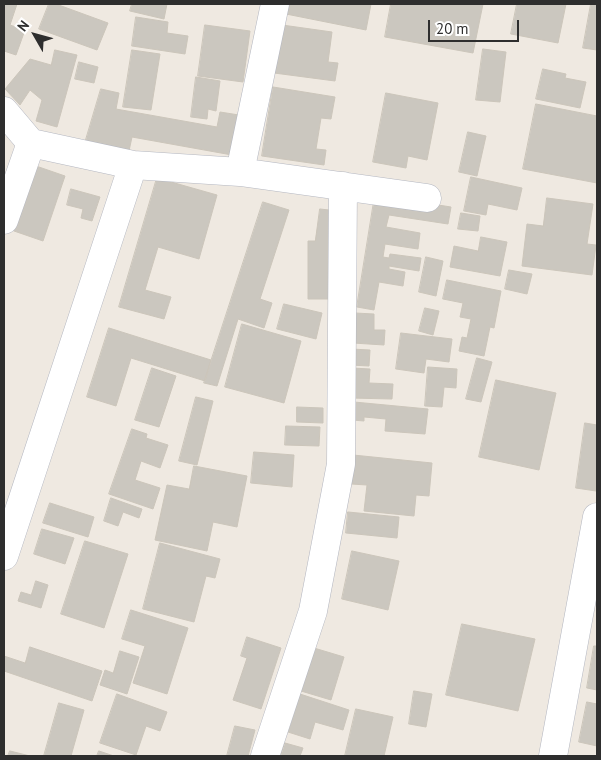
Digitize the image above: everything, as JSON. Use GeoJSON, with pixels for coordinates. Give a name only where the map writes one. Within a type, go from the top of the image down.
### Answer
{"type":"FeatureCollection","features":[{"type":"Feature","properties":{"kind":"street"},"geometry":{"type":"LineString","coordinates":[[240,172],[275,4]]}},
{"type":"Feature","properties":{"kind":"street"},"geometry":{"type":"LineString","coordinates":[[4,111],[31,143],[133,165],[240,172],[427,198]]}},
{"type":"Feature","properties":{"kind":"street"},"geometry":{"type":"LineString","coordinates":[[4,220],[31,143]]}},
{"type":"Feature","properties":{"kind":"street"},"geometry":{"type":"LineString","coordinates":[[4,556],[133,165]]}},
{"type":"Feature","properties":{"kind":"street"},"geometry":{"type":"LineString","coordinates":[[265,756],[313,611],[341,464],[343,186]]}},
{"type":"Feature","properties":{"kind":"street"},"geometry":{"type":"LineString","coordinates":[[553,756],[597,517]]}},
{"type":"Feature","properties":{"kind":"building"},"geometry":{"type":"Polygon","coordinates":[[[4,4],[17,4],[10,25],[25,30],[16,55],[4,51],[4,4]]]}},
{"type":"Feature","properties":{"kind":"building"},"geometry":{"type":"Polygon","coordinates":[[[49,4],[56,4],[108,23],[97,50],[39,29],[49,4]]]}},
{"type":"Feature","properties":{"kind":"building"},"geometry":{"type":"Polygon","coordinates":[[[132,4],[167,4],[164,19],[130,11],[132,4]]]}},
{"type":"Feature","properties":{"kind":"building"},"geometry":{"type":"Polygon","coordinates":[[[288,4],[371,4],[366,30],[286,14],[288,4]]]}},
{"type":"Feature","properties":{"kind":"building"},"geometry":{"type":"Polygon","coordinates":[[[391,4],[483,4],[473,53],[385,37],[391,4]]]}},
{"type":"Feature","properties":{"kind":"building"},"geometry":{"type":"Polygon","coordinates":[[[517,4],[566,4],[558,43],[511,34],[517,4]]]}},
{"type":"Feature","properties":{"kind":"building"},"geometry":{"type":"Polygon","coordinates":[[[591,4],[597,4],[597,50],[583,48],[591,4]]]}},
{"type":"Feature","properties":{"kind":"building"},"geometry":{"type":"Polygon","coordinates":[[[136,17],[168,22],[167,33],[188,36],[185,54],[132,46],[136,17]]]}},
{"type":"Feature","properties":{"kind":"building"},"geometry":{"type":"Polygon","coordinates":[[[205,25],[250,31],[243,82],[198,76],[205,25]]]}},
{"type":"Feature","properties":{"kind":"building"},"geometry":{"type":"Polygon","coordinates":[[[282,25],[332,32],[328,62],[338,63],[335,81],[274,73],[282,25]]]}},
{"type":"Feature","properties":{"kind":"building"},"geometry":{"type":"Polygon","coordinates":[[[483,49],[506,52],[500,102],[476,100],[483,49]]]}},
{"type":"Feature","properties":{"kind":"building"},"geometry":{"type":"Polygon","coordinates":[[[55,50],[77,55],[57,127],[36,121],[42,100],[30,90],[20,105],[5,89],[30,59],[51,65],[55,50]]]}},
{"type":"Feature","properties":{"kind":"building"},"geometry":{"type":"Polygon","coordinates":[[[132,50],[160,54],[151,110],[123,107],[132,50]]]}},
{"type":"Feature","properties":{"kind":"building"},"geometry":{"type":"Polygon","coordinates":[[[79,62],[98,67],[94,83],[75,79],[79,62]]]}},
{"type":"Feature","properties":{"kind":"building"},"geometry":{"type":"Polygon","coordinates":[[[543,69],[566,74],[565,78],[586,82],[580,108],[536,99],[543,69]]]}},
{"type":"Feature","properties":{"kind":"building"},"geometry":{"type":"Polygon","coordinates":[[[196,77],[220,81],[216,111],[208,109],[207,119],[191,117],[196,77]]]}},
{"type":"Feature","properties":{"kind":"building"},"geometry":{"type":"Polygon","coordinates":[[[273,87],[335,97],[331,119],[321,118],[316,149],[326,150],[324,165],[262,156],[273,87]]]}},
{"type":"Feature","properties":{"kind":"building"},"geometry":{"type":"Polygon","coordinates":[[[101,89],[119,93],[116,109],[217,127],[220,112],[239,115],[232,155],[132,137],[129,151],[85,143],[101,89]]]}},
{"type":"Feature","properties":{"kind":"building"},"geometry":{"type":"Polygon","coordinates":[[[386,93],[438,103],[427,160],[408,156],[406,168],[373,162],[386,93]]]}},
{"type":"Feature","properties":{"kind":"building"},"geometry":{"type":"Polygon","coordinates":[[[536,104],[597,116],[597,183],[523,169],[536,104]]]}},
{"type":"Feature","properties":{"kind":"building"},"geometry":{"type":"Polygon","coordinates":[[[468,132],[486,136],[477,176],[459,172],[468,132]]]}},
{"type":"Feature","properties":{"kind":"building"},"geometry":{"type":"Polygon","coordinates":[[[36,166],[65,176],[43,241],[14,231],[36,166]]]}},
{"type":"Feature","properties":{"kind":"building"},"geometry":{"type":"Polygon","coordinates":[[[471,177],[522,188],[517,210],[488,204],[486,215],[464,211],[471,177]]]}},
{"type":"Feature","properties":{"kind":"building"},"geometry":{"type":"Polygon","coordinates":[[[157,178],[217,195],[199,259],[158,247],[145,290],[171,297],[164,319],[119,307],[157,178]]]}},
{"type":"Feature","properties":{"kind":"building"},"geometry":{"type":"Polygon","coordinates":[[[71,189],[100,197],[92,221],[81,218],[83,209],[67,205],[71,189]]]}},
{"type":"Feature","properties":{"kind":"building"},"geometry":{"type":"Polygon","coordinates":[[[375,195],[451,207],[448,224],[389,215],[386,227],[420,233],[418,249],[385,244],[383,257],[389,258],[390,254],[421,258],[419,271],[389,266],[389,269],[405,272],[403,286],[379,282],[374,310],[357,307],[375,195]]]}},
{"type":"Feature","properties":{"kind":"building"},"geometry":{"type":"Polygon","coordinates":[[[547,198],[593,204],[587,244],[596,245],[592,275],[522,266],[527,224],[543,226],[547,198]]]}},
{"type":"Feature","properties":{"kind":"building"},"geometry":{"type":"Polygon","coordinates":[[[263,202],[289,210],[260,299],[272,303],[264,328],[238,319],[217,386],[204,383],[263,202]]]}},
{"type":"Feature","properties":{"kind":"building"},"geometry":{"type":"Polygon","coordinates":[[[320,209],[329,210],[329,299],[308,299],[308,241],[315,241],[320,209]]]}},
{"type":"Feature","properties":{"kind":"building"},"geometry":{"type":"Polygon","coordinates":[[[461,213],[480,216],[478,231],[458,229],[461,213]]]}},
{"type":"Feature","properties":{"kind":"building"},"geometry":{"type":"Polygon","coordinates":[[[481,237],[507,242],[500,276],[450,267],[454,246],[478,251],[481,237]]]}},
{"type":"Feature","properties":{"kind":"building"},"geometry":{"type":"Polygon","coordinates":[[[426,257],[443,261],[436,296],[419,292],[426,257]]]}},
{"type":"Feature","properties":{"kind":"building"},"geometry":{"type":"Polygon","coordinates":[[[509,270],[532,274],[527,294],[505,289],[509,270]]]}},
{"type":"Feature","properties":{"kind":"building"},"geometry":{"type":"Polygon","coordinates":[[[447,280],[501,291],[494,328],[490,327],[484,356],[459,351],[462,337],[467,338],[471,319],[460,317],[463,303],[443,299],[447,280]]]}},
{"type":"Feature","properties":{"kind":"building"},"geometry":{"type":"Polygon","coordinates":[[[284,304],[322,313],[316,339],[277,329],[284,304]]]}},
{"type":"Feature","properties":{"kind":"building"},"geometry":{"type":"Polygon","coordinates":[[[425,308],[439,311],[433,335],[419,331],[425,308]]]}},
{"type":"Feature","properties":{"kind":"building"},"geometry":{"type":"Polygon","coordinates":[[[355,313],[374,314],[374,330],[385,330],[384,345],[353,343],[355,313]]]}},
{"type":"Feature","properties":{"kind":"building"},"geometry":{"type":"Polygon","coordinates":[[[242,324],[301,341],[284,403],[225,387],[242,324]]]}},
{"type":"Feature","properties":{"kind":"building"},"geometry":{"type":"Polygon","coordinates":[[[109,328],[211,360],[205,381],[131,358],[116,406],[87,397],[109,328]]]}},
{"type":"Feature","properties":{"kind":"building"},"geometry":{"type":"Polygon","coordinates":[[[401,333],[452,339],[449,362],[426,359],[424,373],[396,369],[401,333]]]}},
{"type":"Feature","properties":{"kind":"building"},"geometry":{"type":"Polygon","coordinates":[[[351,349],[370,350],[369,366],[350,365],[351,349]]]}},
{"type":"Feature","properties":{"kind":"building"},"geometry":{"type":"Polygon","coordinates":[[[477,358],[492,362],[481,402],[466,399],[477,358]]]}},
{"type":"Feature","properties":{"kind":"building"},"geometry":{"type":"Polygon","coordinates":[[[428,367],[457,369],[456,388],[444,387],[442,407],[425,406],[428,367]]]}},
{"type":"Feature","properties":{"kind":"building"},"geometry":{"type":"Polygon","coordinates":[[[152,368],[176,376],[159,427],[135,420],[152,368]]]}},
{"type":"Feature","properties":{"kind":"building"},"geometry":{"type":"Polygon","coordinates":[[[352,368],[370,369],[369,383],[393,384],[392,399],[350,398],[352,368]]]}},
{"type":"Feature","properties":{"kind":"building"},"geometry":{"type":"Polygon","coordinates":[[[496,380],[556,393],[539,470],[479,457],[496,380]]]}},
{"type":"Feature","properties":{"kind":"building"},"geometry":{"type":"Polygon","coordinates":[[[196,397],[213,401],[197,465],[179,461],[196,397]]]}},
{"type":"Feature","properties":{"kind":"building"},"geometry":{"type":"Polygon","coordinates":[[[354,402],[428,409],[425,434],[385,431],[386,419],[364,417],[364,421],[352,420],[354,402]]]}},
{"type":"Feature","properties":{"kind":"building"},"geometry":{"type":"Polygon","coordinates":[[[297,407],[323,408],[323,423],[297,422],[297,407]]]}},
{"type":"Feature","properties":{"kind":"building"},"geometry":{"type":"Polygon","coordinates":[[[585,423],[597,425],[596,491],[576,488],[585,423]]]}},
{"type":"Feature","properties":{"kind":"building"},"geometry":{"type":"Polygon","coordinates":[[[286,426],[320,427],[319,446],[285,445],[286,426]]]}},
{"type":"Feature","properties":{"kind":"building"},"geometry":{"type":"Polygon","coordinates":[[[132,429],[147,434],[146,438],[168,445],[160,468],[141,461],[135,480],[160,488],[153,509],[109,494],[132,429]]]}},
{"type":"Feature","properties":{"kind":"building"},"geometry":{"type":"Polygon","coordinates":[[[254,452],[294,455],[292,487],[251,483],[254,452]]]}},
{"type":"Feature","properties":{"kind":"building"},"geometry":{"type":"Polygon","coordinates":[[[353,455],[432,463],[429,496],[416,495],[414,516],[364,511],[367,485],[351,484],[353,455]]]}},
{"type":"Feature","properties":{"kind":"building"},"geometry":{"type":"Polygon","coordinates":[[[194,466],[247,476],[237,527],[213,522],[207,551],[155,540],[167,485],[189,489],[194,466]]]}},
{"type":"Feature","properties":{"kind":"building"},"geometry":{"type":"Polygon","coordinates":[[[111,498],[142,509],[139,518],[123,512],[118,526],[104,521],[111,498]]]}},
{"type":"Feature","properties":{"kind":"building"},"geometry":{"type":"Polygon","coordinates":[[[50,503],[94,517],[88,537],[43,523],[50,503]]]}},
{"type":"Feature","properties":{"kind":"building"},"geometry":{"type":"Polygon","coordinates":[[[348,512],[399,517],[397,538],[346,533],[348,512]]]}},
{"type":"Feature","properties":{"kind":"building"},"geometry":{"type":"Polygon","coordinates":[[[42,529],[74,538],[65,564],[34,554],[42,529]]]}},
{"type":"Feature","properties":{"kind":"building"},"geometry":{"type":"Polygon","coordinates":[[[85,541],[128,554],[104,628],[61,614],[85,541]]]}},
{"type":"Feature","properties":{"kind":"building"},"geometry":{"type":"Polygon","coordinates":[[[160,543],[220,559],[215,578],[206,576],[194,622],[143,609],[160,543]]]}},
{"type":"Feature","properties":{"kind":"building"},"geometry":{"type":"Polygon","coordinates":[[[352,551],[399,561],[388,610],[342,599],[352,551]]]}},
{"type":"Feature","properties":{"kind":"building"},"geometry":{"type":"Polygon","coordinates":[[[36,581],[48,585],[41,608],[18,601],[21,592],[31,595],[36,581]]]}},
{"type":"Feature","properties":{"kind":"building"},"geometry":{"type":"Polygon","coordinates":[[[131,610],[188,628],[167,694],[133,683],[145,646],[122,639],[131,610]]]}},
{"type":"Feature","properties":{"kind":"building"},"geometry":{"type":"Polygon","coordinates":[[[462,624],[535,639],[518,711],[446,695],[462,624]]]}},
{"type":"Feature","properties":{"kind":"building"},"geometry":{"type":"Polygon","coordinates":[[[247,637],[281,648],[261,709],[233,700],[247,658],[241,656],[247,637]]]}},
{"type":"Feature","properties":{"kind":"building"},"geometry":{"type":"Polygon","coordinates":[[[594,646],[597,646],[597,690],[587,688],[594,646]]]}},
{"type":"Feature","properties":{"kind":"building"},"geometry":{"type":"Polygon","coordinates":[[[30,647],[102,671],[92,701],[4,671],[4,656],[25,663],[30,647]]]}},
{"type":"Feature","properties":{"kind":"building"},"geometry":{"type":"Polygon","coordinates":[[[314,648],[344,657],[331,700],[301,691],[314,648]]]}},
{"type":"Feature","properties":{"kind":"building"},"geometry":{"type":"Polygon","coordinates":[[[120,651],[139,657],[127,694],[100,685],[105,670],[113,673],[120,651]]]}},
{"type":"Feature","properties":{"kind":"building"},"geometry":{"type":"Polygon","coordinates":[[[414,691],[432,694],[426,727],[409,724],[414,691]]]}},
{"type":"Feature","properties":{"kind":"building"},"geometry":{"type":"Polygon","coordinates":[[[117,694],[167,712],[160,731],[146,726],[136,755],[100,743],[117,694]]]}},
{"type":"Feature","properties":{"kind":"building"},"geometry":{"type":"Polygon","coordinates":[[[300,694],[349,710],[343,730],[315,722],[310,739],[288,732],[300,694]]]}},
{"type":"Feature","properties":{"kind":"building"},"geometry":{"type":"Polygon","coordinates":[[[587,702],[597,704],[597,746],[579,742],[587,702]]]}},
{"type":"Feature","properties":{"kind":"building"},"geometry":{"type":"Polygon","coordinates":[[[59,703],[84,710],[71,756],[44,756],[59,703]]]}},
{"type":"Feature","properties":{"kind":"building"},"geometry":{"type":"Polygon","coordinates":[[[356,709],[393,717],[384,756],[345,756],[356,709]]]}},
{"type":"Feature","properties":{"kind":"building"},"geometry":{"type":"Polygon","coordinates":[[[235,726],[255,730],[248,756],[227,756],[235,726]]]}},
{"type":"Feature","properties":{"kind":"building"},"geometry":{"type":"Polygon","coordinates":[[[285,743],[303,748],[300,756],[281,756],[285,743]]]}},
{"type":"Feature","properties":{"kind":"building"},"geometry":{"type":"Polygon","coordinates":[[[10,751],[30,756],[8,756],[10,751]]]}},
{"type":"Feature","properties":{"kind":"building"},"geometry":{"type":"Polygon","coordinates":[[[99,751],[114,756],[97,756],[99,751]]]}}]}
